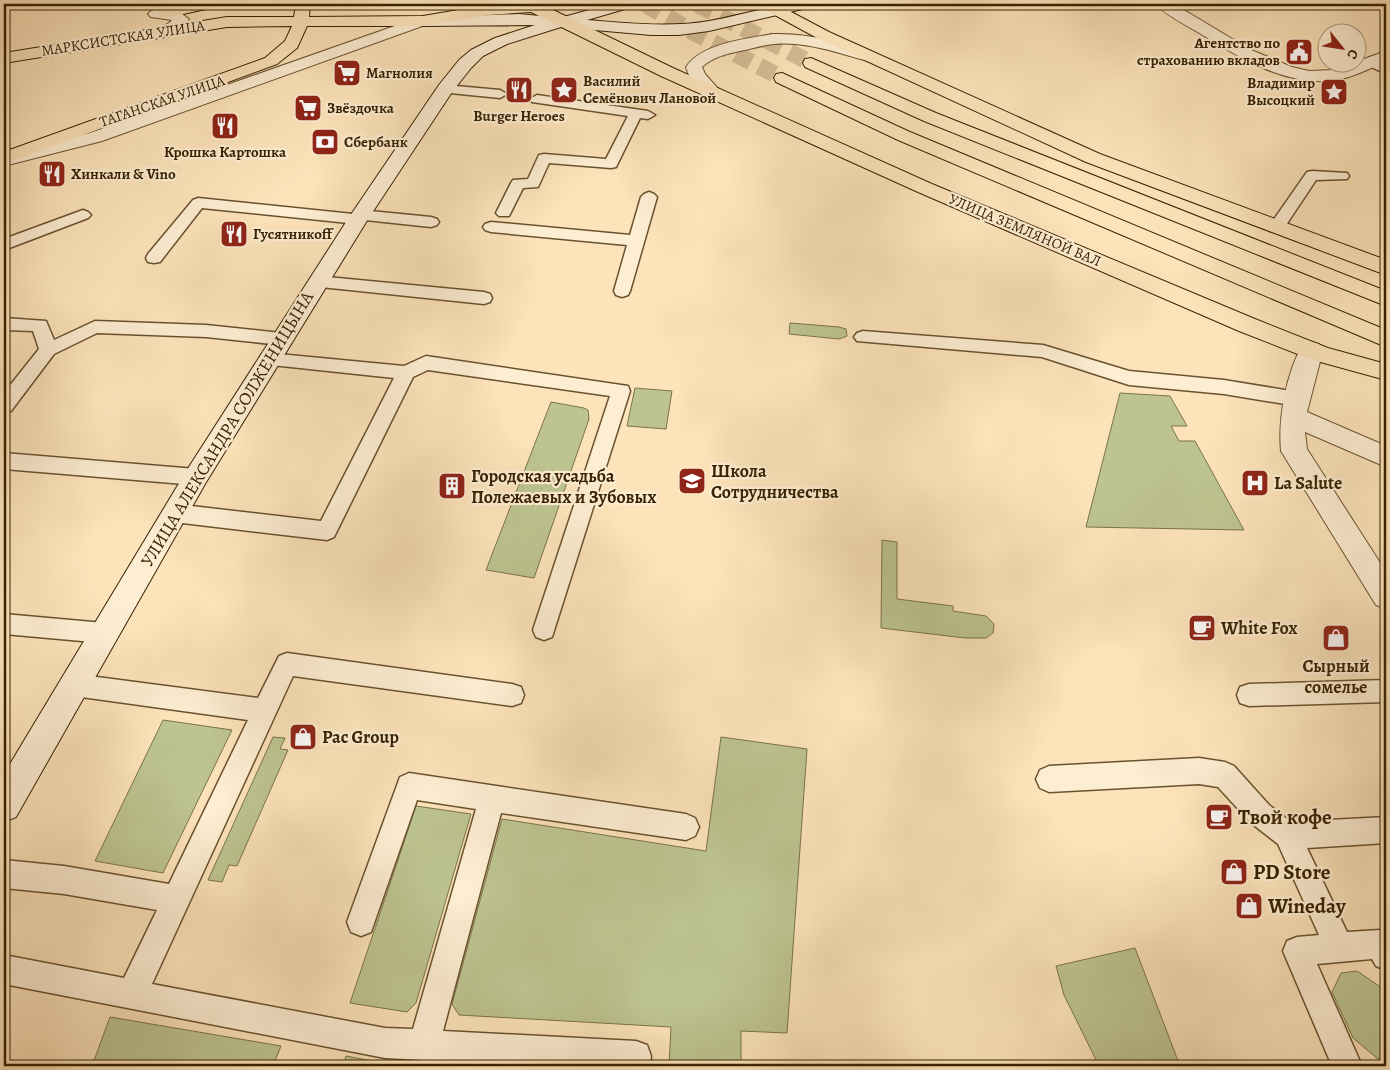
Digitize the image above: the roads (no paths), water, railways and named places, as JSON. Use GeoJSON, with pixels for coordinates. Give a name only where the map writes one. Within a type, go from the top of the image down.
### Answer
{"type":"FeatureCollection","features":[{"type":"Feature","properties":{"kind":"main road","name":"МАРКСИСТСКАЯ УЛИЦА"},"geometry":{"type":"LineString","coordinates":[[137,18],[210,4]]}},
{"type":"Feature","properties":{"kind":"main road","name":"МАРКСИСТСКАЯ УЛИЦА"},"geometry":{"type":"LineString","coordinates":[[4,58],[218,23],[242,21],[306,9],[423,21],[531,5],[566,4]]}},
{"type":"Feature","properties":{"kind":"main road","name":"УЛИЦА АЛЕКСАНДРА СОЛЖЕНИЦЫНА"},"geometry":{"type":"LineString","coordinates":[[4,802],[174,513],[275,349],[359,217],[445,89],[465,64],[477,53],[501,41],[627,4]]}},
{"type":"Feature","properties":{"kind":"main road"},"geometry":{"type":"LineString","coordinates":[[4,159],[96,137],[423,21],[519,19],[651,30],[679,30],[710,26],[772,7],[806,4]]}},
{"type":"Feature","properties":{"kind":"main road"},"geometry":{"type":"LineString","coordinates":[[1164,4],[1230,44],[1268,64],[1298,74],[1314,77],[1331,76],[1386,56]]}},
{"type":"Feature","properties":{"kind":"main road","name":"УЛИЦА ЗЕМЛЯНОЙ ВАЛ"},"geometry":{"type":"LineString","coordinates":[[531,5],[667,72],[934,192],[1247,325],[1386,380]]}},
{"type":"Feature","properties":{"kind":"main road"},"geometry":{"type":"LineString","coordinates":[[772,7],[870,56],[1093,158],[1386,268]]}},
{"type":"Feature","properties":{"kind":"main road","name":"ТАГАНСКАЯ УЛИЦА"},"geometry":{"type":"LineString","coordinates":[[4,159],[271,61],[287,51],[296,39],[306,9]]}},
{"type":"Feature","properties":{"kind":"main road"},"geometry":{"type":"LineString","coordinates":[[156,14],[173,14],[181,19],[175,27],[160,33]]}},
{"type":"Feature","properties":{"kind":"main road"},"geometry":{"type":"LineString","coordinates":[[712,92],[697,76],[694,67],[706,56],[728,49],[771,40],[800,39],[836,46],[870,56]]}},
{"type":"Feature","properties":{"kind":"main road"},"geometry":{"type":"LineString","coordinates":[[811,63],[930,117],[1386,299]]}},
{"type":"Feature","properties":{"kind":"main road"},"geometry":{"type":"LineString","coordinates":[[782,78],[904,136],[1386,339]]}},
{"type":"Feature","properties":{"kind":"main road"},"geometry":{"type":"LineString","coordinates":[[1356,257],[1386,273]]}},
{"type":"Feature","properties":{"kind":"main road"},"geometry":{"type":"LineString","coordinates":[[1386,372],[1316,352],[1296,408],[1291,436],[1294,452],[1386,596]]}},
{"type":"Feature","properties":{"kind":"main road"},"geometry":{"type":"LineString","coordinates":[[1296,408],[1386,457]]}},
{"type":"Feature","properties":{"kind":"lane"},"geometry":{"type":"LineString","coordinates":[[1370,61],[1386,70]]}},
{"type":"Feature","properties":{"kind":"lane"},"geometry":{"type":"LineString","coordinates":[[445,89],[500,94]]}},
{"type":"Feature","properties":{"kind":"lane"},"geometry":{"type":"LineString","coordinates":[[504,213],[518,183],[532,184],[544,158],[611,164],[642,114],[537,99]]}},
{"type":"Feature","properties":{"kind":"lane"},"geometry":{"type":"LineString","coordinates":[[1276,228],[1312,174],[1342,176]]}},
{"type":"Feature","properties":{"kind":"lane"},"geometry":{"type":"LineString","coordinates":[[622,291],[649,197]]}},
{"type":"Feature","properties":{"kind":"lane"},"geometry":{"type":"LineString","coordinates":[[154,258],[198,203],[431,222]]}},
{"type":"Feature","properties":{"kind":"lane"},"geometry":{"type":"LineString","coordinates":[[4,246],[83,215]]}},
{"type":"Feature","properties":{"kind":"lane"},"geometry":{"type":"LineString","coordinates":[[491,227],[579,240],[636,241]]}},
{"type":"Feature","properties":{"kind":"lane"},"geometry":{"type":"LineString","coordinates":[[317,282],[484,298]]}},
{"type":"Feature","properties":{"kind":"lane"},"geometry":{"type":"LineString","coordinates":[[4,324],[40,325],[48,350]]}},
{"type":"Feature","properties":{"kind":"lane"},"geometry":{"type":"LineString","coordinates":[[4,406],[48,350],[95,327],[206,331],[275,349],[406,373]]}},
{"type":"Feature","properties":{"kind":"lane"},"geometry":{"type":"LineString","coordinates":[[863,337],[1043,351],[1129,378],[1224,387],[1296,408]]}},
{"type":"Feature","properties":{"kind":"lane"},"geometry":{"type":"LineString","coordinates":[[174,513],[327,531],[406,373],[426,363],[621,392],[544,630]]}},
{"type":"Feature","properties":{"kind":"lane"},"geometry":{"type":"LineString","coordinates":[[4,461],[196,477]]}},
{"type":"Feature","properties":{"kind":"lane"},"geometry":{"type":"LineString","coordinates":[[4,624],[104,633]]}},
{"type":"Feature","properties":{"kind":"lane"},"geometry":{"type":"LineString","coordinates":[[132,994],[287,664],[512,695]]}},
{"type":"Feature","properties":{"kind":"lane"},"geometry":{"type":"LineString","coordinates":[[74,684],[265,711]]}},
{"type":"Feature","properties":{"kind":"lane"},"geometry":{"type":"LineString","coordinates":[[1249,694],[1386,691]]}},
{"type":"Feature","properties":{"kind":"lane"},"geometry":{"type":"LineString","coordinates":[[1049,779],[1199,770],[1225,775],[1260,814],[1287,835],[1339,947]]}},
{"type":"Feature","properties":{"kind":"lane"},"geometry":{"type":"LineString","coordinates":[[362,922],[409,786],[686,827]]}},
{"type":"Feature","properties":{"kind":"lane"},"geometry":{"type":"LineString","coordinates":[[426,1045],[434,1004],[492,798]]}},
{"type":"Feature","properties":{"kind":"lane"},"geometry":{"type":"LineString","coordinates":[[1287,835],[1386,830]]}},
{"type":"Feature","properties":{"kind":"lane"},"geometry":{"type":"LineString","coordinates":[[4,874],[64,880],[176,899]]}},
{"type":"Feature","properties":{"kind":"lane"},"geometry":{"type":"LineString","coordinates":[[1347,1066],[1297,950],[1380,944],[1386,956]]}},
{"type":"Feature","properties":{"kind":"lane"},"geometry":{"type":"LineString","coordinates":[[4,970],[385,1043],[636,1056],[635,1066]]}},
{"type":"Feature","properties":{"kind":"tunnel"},"geometry":{"type":"LineString","coordinates":[[645,4],[693,32],[782,78]]}},
{"type":"Feature","properties":{"kind":"tunnel"},"geometry":{"type":"LineString","coordinates":[[697,4],[811,63]]}},
{"type":"Feature","properties":{"kind":"place","name":"Агентство по страхованию вкладов"},"geometry":{"type":"Point","coordinates":[1299,52]}},
{"type":"Feature","properties":{"kind":"place","name":"Магнолия"},"geometry":{"type":"Point","coordinates":[347,73]}},
{"type":"Feature","properties":{"kind":"place","name":"Burger Heroes"},"geometry":{"type":"Point","coordinates":[519,90]}},
{"type":"Feature","properties":{"kind":"place","name":"Василий Семёнович Лановой"},"geometry":{"type":"Point","coordinates":[564,90]}},
{"type":"Feature","properties":{"kind":"place","name":"Владимир Высоцкий"},"geometry":{"type":"Point","coordinates":[1334,92]}},
{"type":"Feature","properties":{"kind":"place","name":"Звёздочка"},"geometry":{"type":"Point","coordinates":[308,108]}},
{"type":"Feature","properties":{"kind":"place","name":"Крошка Картошка"},"geometry":{"type":"Point","coordinates":[225,126]}},
{"type":"Feature","properties":{"kind":"place","name":"Сбербанк"},"geometry":{"type":"Point","coordinates":[325,142]}},
{"type":"Feature","properties":{"kind":"place","name":"Хинкали & Vino"},"geometry":{"type":"Point","coordinates":[52,174]}},
{"type":"Feature","properties":{"kind":"place","name":"Гусятникоff"},"geometry":{"type":"Point","coordinates":[234,234]}},
{"type":"Feature","properties":{"kind":"place","name":"Школа Сотрудничества"},"geometry":{"type":"Point","coordinates":[692,481]}},
{"type":"Feature","properties":{"kind":"place","name":"La Salute"},"geometry":{"type":"Point","coordinates":[1255,483]}},
{"type":"Feature","properties":{"kind":"place","name":"Городская усадьба Полежаевых и Зубовых"},"geometry":{"type":"Point","coordinates":[452,486]}},
{"type":"Feature","properties":{"kind":"place","name":"White Fox"},"geometry":{"type":"Point","coordinates":[1202,628]}},
{"type":"Feature","properties":{"kind":"place","name":"Сырный сомелье"},"geometry":{"type":"Point","coordinates":[1336,638]}},
{"type":"Feature","properties":{"kind":"place","name":"Pac Group"},"geometry":{"type":"Point","coordinates":[303,737]}},
{"type":"Feature","properties":{"kind":"place","name":"Твой кофе"},"geometry":{"type":"Point","coordinates":[1219,817]}},
{"type":"Feature","properties":{"kind":"place","name":"PD Store"},"geometry":{"type":"Point","coordinates":[1234,872]}},
{"type":"Feature","properties":{"kind":"place","name":"Wineday"},"geometry":{"type":"Point","coordinates":[1249,906]}}]}
